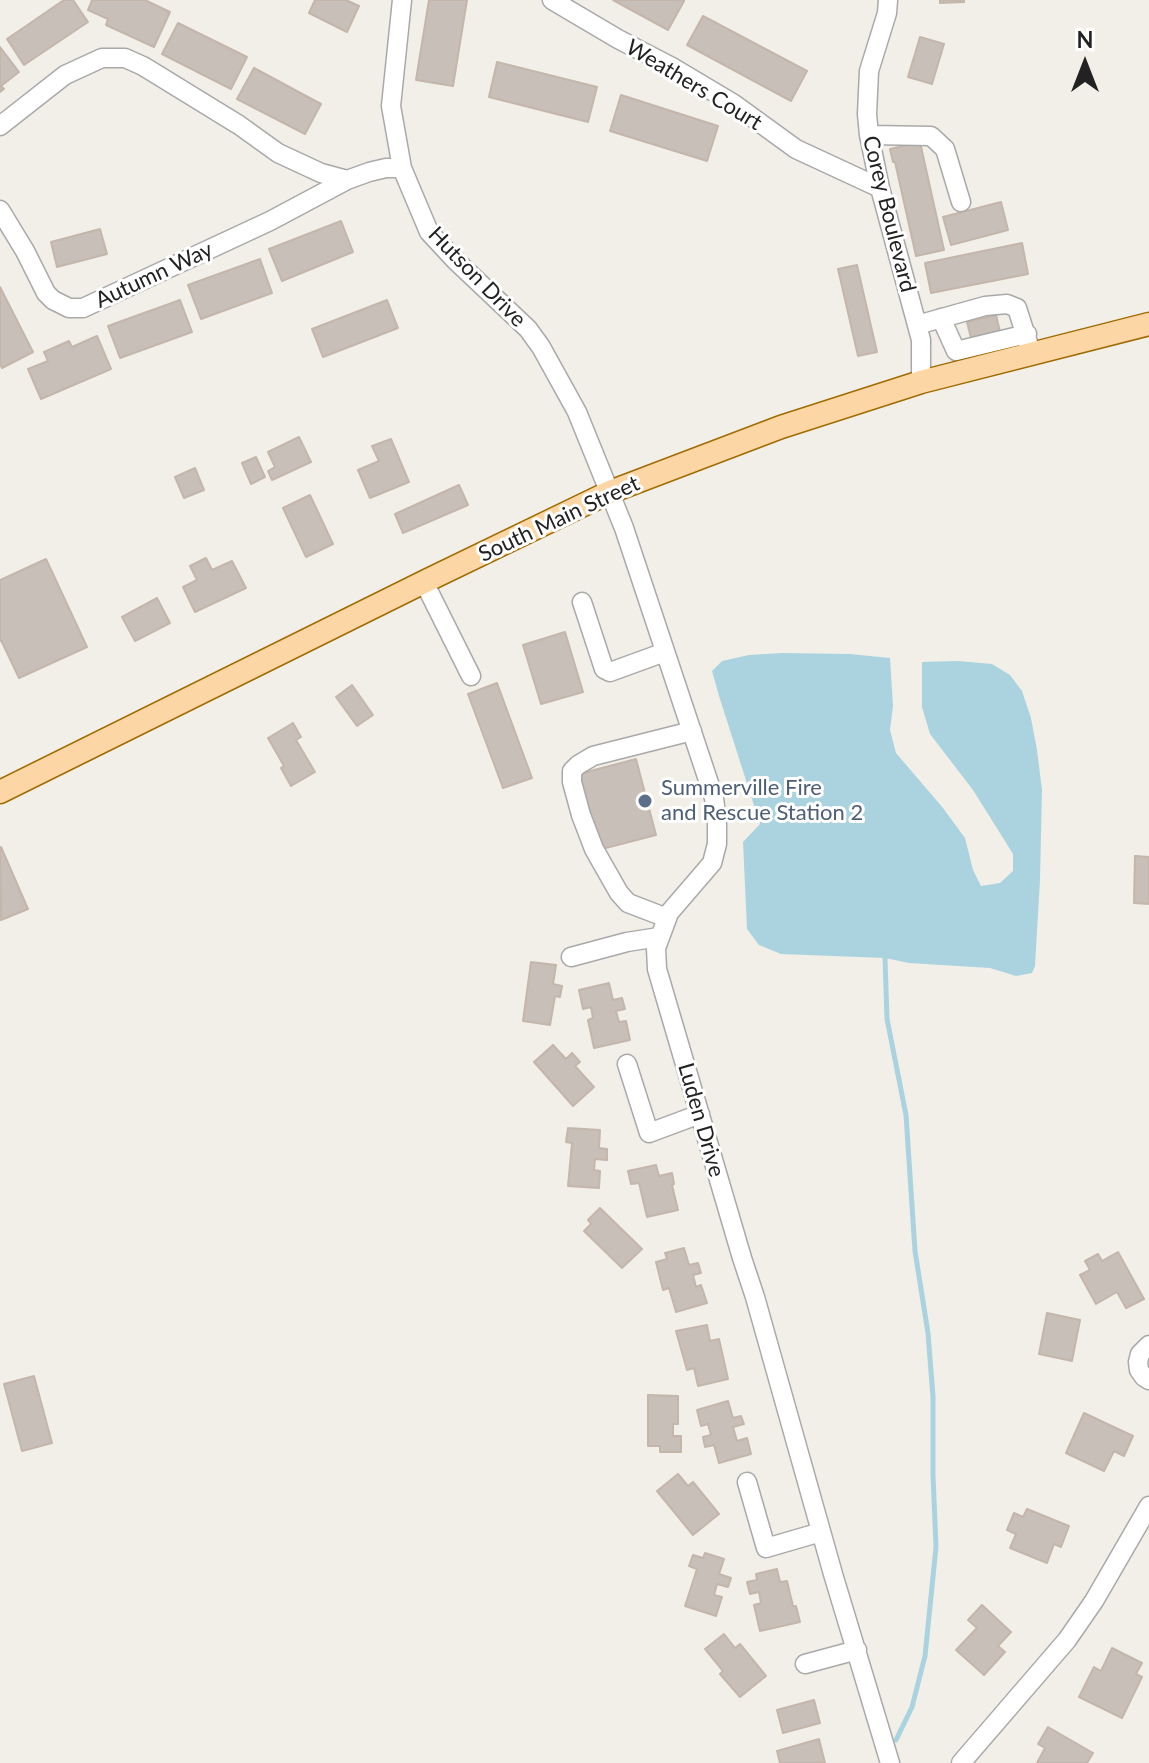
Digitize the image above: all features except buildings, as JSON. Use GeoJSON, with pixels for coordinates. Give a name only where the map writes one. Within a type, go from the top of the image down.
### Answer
{"type":"FeatureCollection","features":[{"type":"Feature","properties":{"kind":"main road","name":"South Main Street"},"geometry":{"type":"LineString","coordinates":[[0,792],[610,492],[781,427],[921,382],[959,362],[1029,344],[1149,324]]}},
{"type":"Feature","properties":{"kind":"street","name":"Hutson Drive"},"geometry":{"type":"LineString","coordinates":[[402,0],[391,106],[402,168],[421,217],[438,243],[517,318],[541,347],[577,412],[610,492]]}},
{"type":"Feature","properties":{"kind":"street","name":"Weathers Court"},"geometry":{"type":"LineString","coordinates":[[552,0],[734,104],[796,149],[880,188]]}},
{"type":"Feature","properties":{"kind":"street","name":"Corey Boulevard"},"geometry":{"type":"LineString","coordinates":[[888,0],[869,71],[867,114],[880,188],[921,340],[921,382]]}},
{"type":"Feature","properties":{"kind":"street"},"geometry":{"type":"LineString","coordinates":[[0,126],[65,75],[102,58],[125,58],[239,125],[278,153],[321,173],[347,180]]}},
{"type":"Feature","properties":{"kind":"street"},"geometry":{"type":"LineString","coordinates":[[869,135],[931,136],[945,149],[961,202]]}},
{"type":"Feature","properties":{"kind":"street","name":"Autumn Way"},"geometry":{"type":"LineString","coordinates":[[0,210],[46,293],[69,308],[83,308],[270,221],[347,180],[386,168],[402,168]]}},
{"type":"Feature","properties":{"kind":"street"},"geometry":{"type":"LineString","coordinates":[[917,325],[985,306],[1007,304],[1017,308],[1029,344]]}},
{"type":"Feature","properties":{"kind":"street"},"geometry":{"type":"LineString","coordinates":[[941,318],[959,362]]}},
{"type":"Feature","properties":{"kind":"street","name":"Luden Drive"},"geometry":{"type":"LineString","coordinates":[[610,492],[714,798],[717,822],[717,844],[712,863],[678,900],[667,918],[656,948],[657,969],[890,1763]]}},
{"type":"Feature","properties":{"kind":"street"},"geometry":{"type":"LineString","coordinates":[[424,582],[471,676]]}},
{"type":"Feature","properties":{"kind":"street"},"geometry":{"type":"LineString","coordinates":[[582,602],[604,669],[610,672],[665,652]]}},
{"type":"Feature","properties":{"kind":"street"},"geometry":{"type":"LineString","coordinates":[[667,918],[628,903],[619,893],[594,849],[575,793],[572,771],[593,756],[692,731]]}},
{"type":"Feature","properties":{"kind":"street"},"geometry":{"type":"LineString","coordinates":[[571,957],[659,937]]}},
{"type":"Feature","properties":{"kind":"street"},"geometry":{"type":"LineString","coordinates":[[627,1064],[649,1133],[700,1114]]}},
{"type":"Feature","properties":{"kind":"street"},"geometry":{"type":"LineString","coordinates":[[1149,1345],[1140,1354],[1138,1362],[1139,1370],[1149,1380]]}},
{"type":"Feature","properties":{"kind":"street"},"geometry":{"type":"LineString","coordinates":[[747,1482],[766,1548],[821,1532]]}},
{"type":"Feature","properties":{"kind":"street"},"geometry":{"type":"LineString","coordinates":[[961,1763],[1067,1640],[1094,1601],[1149,1506]]}},
{"type":"Feature","properties":{"kind":"street"},"geometry":{"type":"LineString","coordinates":[[805,1664],[857,1650]]}},
{"type":"Feature","properties":{"kind":"water"},"geometry":{"type":"Polygon","coordinates":[[[782,653],[890,658],[893,706],[890,730],[896,753],[965,838],[973,870],[981,886],[1000,883],[1013,871],[1013,854],[973,790],[930,734],[922,707],[922,662],[992,664],[1010,675],[1022,691],[1031,718],[1042,790],[1040,880],[1032,973],[1016,976],[990,968],[909,963],[885,958],[781,954],[759,945],[747,929],[743,842],[760,824],[712,671],[722,661],[782,653]]]}},
{"type":"Feature","properties":{"kind":"waterway"},"geometry":{"type":"LineString","coordinates":[[885,958],[887,1019],[906,1115],[915,1251],[928,1333],[933,1397],[936,1547],[925,1656],[912,1707],[896,1740]]}},
{"type":"Feature","properties":{"kind":"place","name":"Summerville Fire and Rescue Station 2"},"geometry":{"type":"Point","coordinates":[645,801]}}]}
